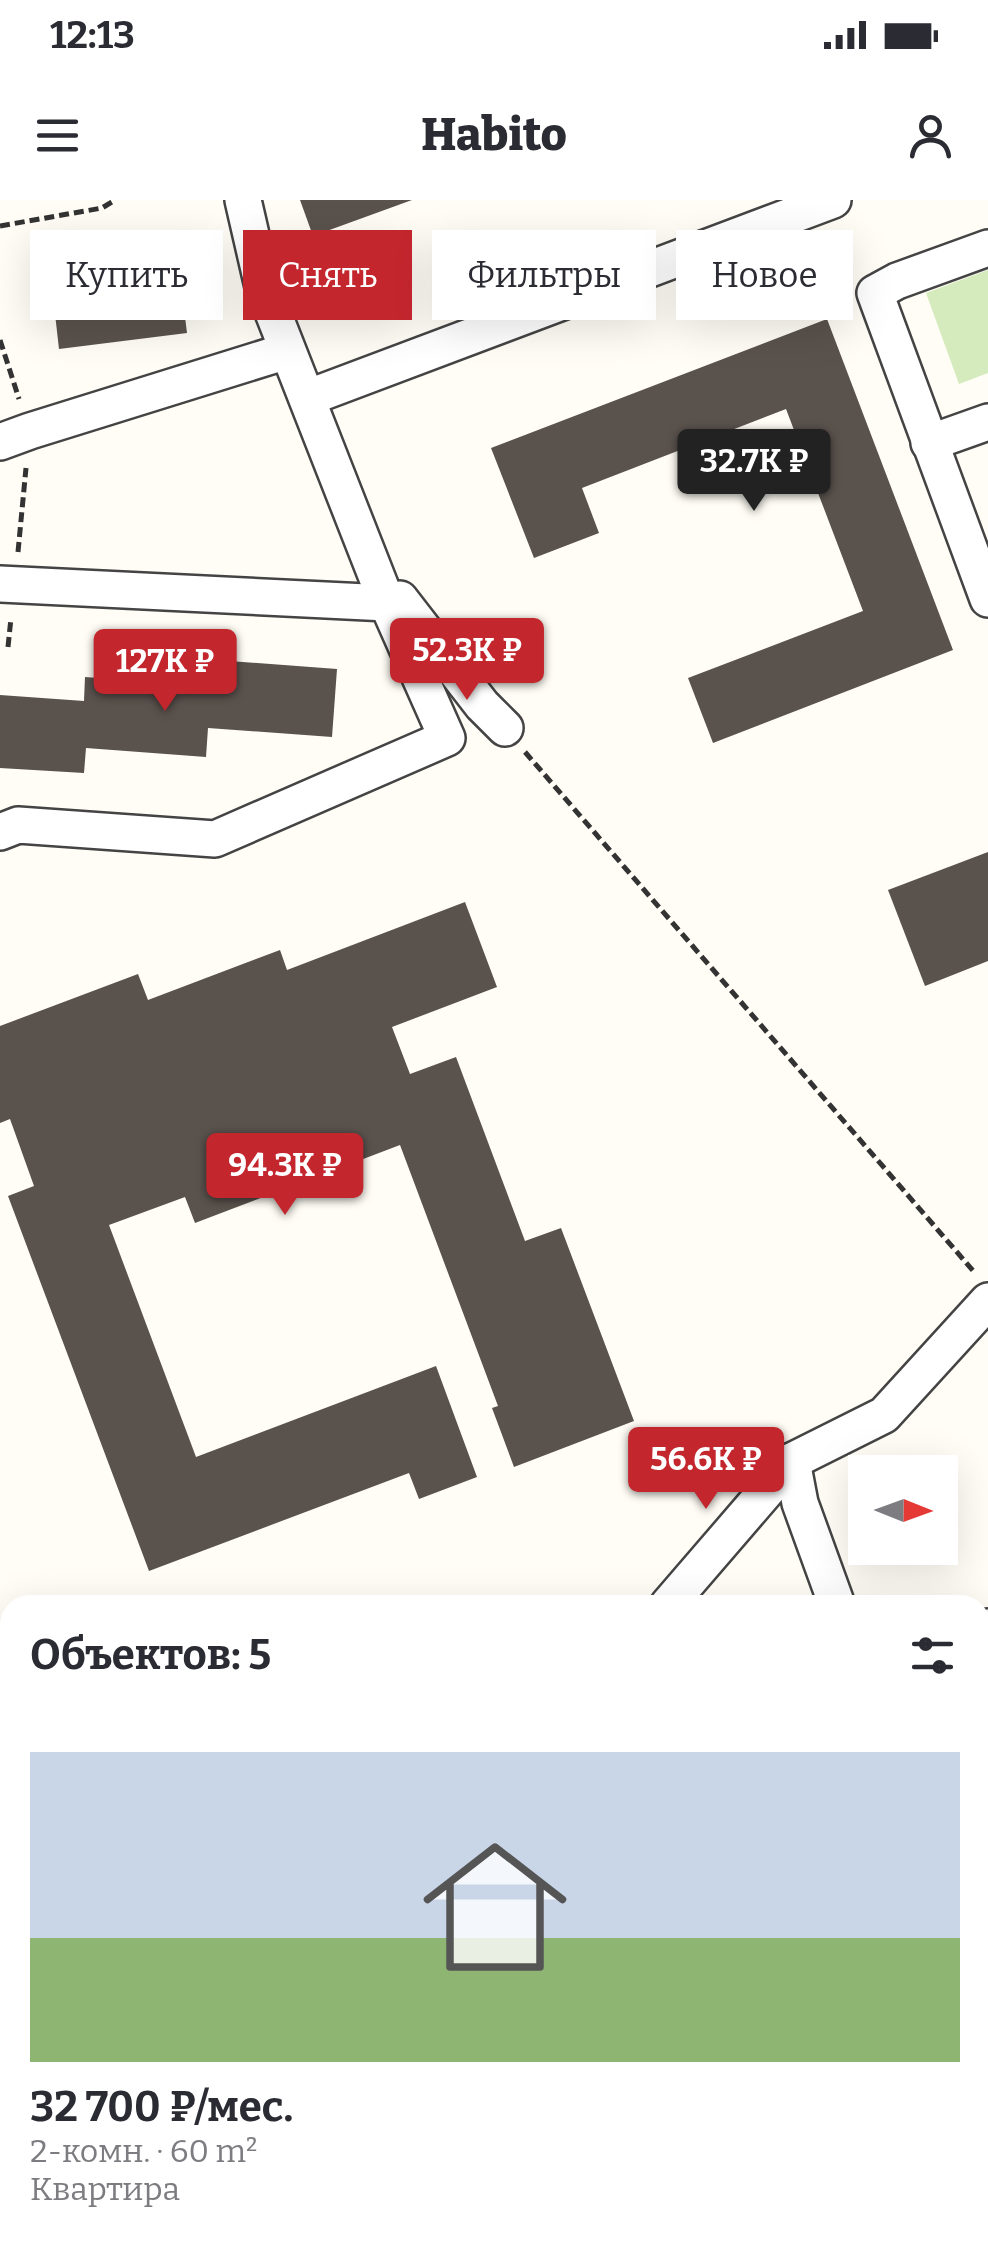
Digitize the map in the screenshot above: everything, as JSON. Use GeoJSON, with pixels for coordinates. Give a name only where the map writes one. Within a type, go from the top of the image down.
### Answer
{"type":"FeatureCollection","features":[{"type":"Feature","properties":{"kind":"street"},"geometry":{"type":"LineString","coordinates":[[0,832],[18,825],[215,839],[447,738],[368,558],[263,287],[243,200]]}},
{"type":"Feature","properties":{"kind":"street"},"geometry":{"type":"LineString","coordinates":[[307,398],[833,200]]}},
{"type":"Feature","properties":{"kind":"street"},"geometry":{"type":"LineString","coordinates":[[988,248],[897,281],[875,294],[988,598]]}},
{"type":"Feature","properties":{"kind":"street"},"geometry":{"type":"LineString","coordinates":[[15,437],[287,350]]}},
{"type":"Feature","properties":{"kind":"street"},"geometry":{"type":"LineString","coordinates":[[929,444],[988,422]]}},
{"type":"Feature","properties":{"kind":"street"},"geometry":{"type":"LineString","coordinates":[[368,558],[482,705],[505,728]]}},
{"type":"Feature","properties":{"kind":"street"},"geometry":{"type":"LineString","coordinates":[[7,584],[387,603]]}},
{"type":"Feature","properties":{"kind":"street"},"geometry":{"type":"LineString","coordinates":[[677,1595],[792,1461],[884,1415],[984,1291]]}},
{"type":"Feature","properties":{"kind":"street"},"geometry":{"type":"LineString","coordinates":[[792,1461],[800,1502],[833,1595]]}},
{"type":"Feature","properties":{"kind":"path"},"geometry":{"type":"LineString","coordinates":[[0,226],[102,208],[115,200]]}},
{"type":"Feature","properties":{"kind":"path"},"geometry":{"type":"LineString","coordinates":[[0,340],[15,437],[7,584],[8,648]]}},
{"type":"Feature","properties":{"kind":"path"},"geometry":{"type":"LineString","coordinates":[[505,728],[984,1291]]}},
{"type":"Feature","properties":{"kind":"green space"},"geometry":{"type":"Polygon","coordinates":[[[988,270],[988,373],[959,384],[926,293],[988,270]]]}},
{"type":"Feature","properties":{"kind":"building"},"geometry":{"type":"Polygon","coordinates":[[[300,200],[412,200],[330,230],[311,230],[300,200]]]}},
{"type":"Feature","properties":{"kind":"building"},"geometry":{"type":"Polygon","coordinates":[[[56,320],[185,320],[187,333],[59,349],[56,320]]]}},
{"type":"Feature","properties":{"kind":"building"},"geometry":{"type":"Polygon","coordinates":[[[827,320],[953,650],[713,743],[688,678],[863,611],[786,409],[582,488],[599,533],[534,558],[491,448],[827,320]]]}},
{"type":"Feature","properties":{"kind":"building"},"geometry":{"type":"Polygon","coordinates":[[[203,659],[337,669],[332,737],[208,728],[206,757],[86,748],[84,773],[0,768],[0,695],[84,701],[85,677],[202,686],[203,659]]]}},
{"type":"Feature","properties":{"kind":"building"},"geometry":{"type":"Polygon","coordinates":[[[988,852],[988,961],[925,986],[888,890],[988,852]]]}},
{"type":"Feature","properties":{"kind":"building"},"geometry":{"type":"Polygon","coordinates":[[[465,902],[497,987],[392,1027],[410,1074],[456,1057],[525,1241],[561,1228],[634,1421],[514,1467],[492,1408],[498,1406],[400,1145],[195,1223],[185,1197],[109,1225],[196,1457],[436,1366],[477,1477],[419,1499],[409,1473],[149,1571],[8,1196],[34,1186],[10,1119],[0,1123],[0,1026],[138,974],[148,1000],[280,950],[287,970],[465,902]]]}}]}
